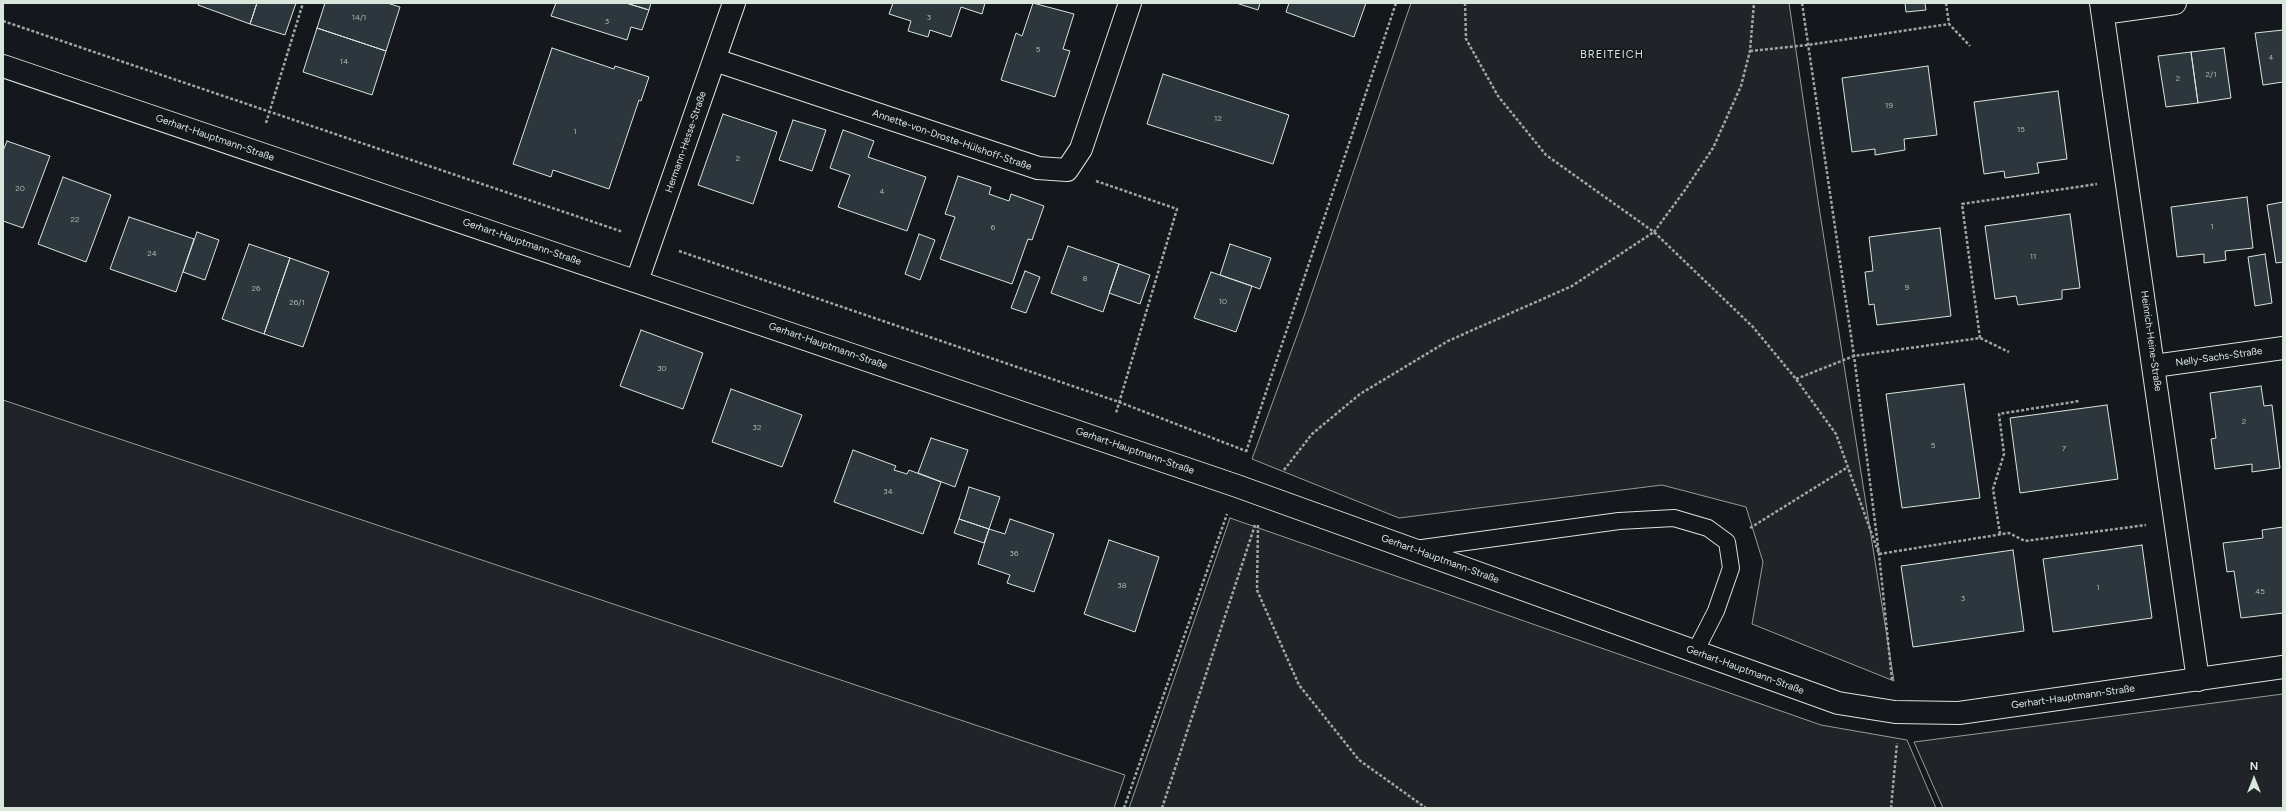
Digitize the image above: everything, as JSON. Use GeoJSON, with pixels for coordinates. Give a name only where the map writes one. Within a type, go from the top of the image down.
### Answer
{"type":"FeatureCollection","features":[{"type":"Feature","properties":{"kind":"street","name":"Hermann-Hesse-Straße"},"geometry":{"type":"LineString","coordinates":[[637,281],[734,3]]}},
{"type":"Feature","properties":{"kind":"street"},"geometry":{"type":"LineString","coordinates":[[1067,170],[1081,149],[1130,3]]}},
{"type":"Feature","properties":{"kind":"street"},"geometry":{"type":"LineString","coordinates":[[2102,8],[2175,3]]}},
{"type":"Feature","properties":{"kind":"street","name":"Heinrich-Heine-Straße"},"geometry":{"type":"LineString","coordinates":[[2102,8],[2198,680]]}},
{"type":"Feature","properties":{"kind":"street","name":"Annette-von-Droste-Hülshoff-Straße"},"geometry":{"type":"LineString","coordinates":[[715,60],[1038,168],[1067,170]]}},
{"type":"Feature","properties":{"kind":"street","name":"Gerhart-Hauptmann-Straße"},"geometry":{"type":"LineString","coordinates":[[3,66],[1106,442],[1261,506],[1413,550],[1838,703],[1895,712],[1959,713],[2283,667]]}},
{"type":"Feature","properties":{"kind":"street","name":"Nelly-Sachs-Straße"},"geometry":{"type":"LineString","coordinates":[[2154,366],[2283,348]]}},
{"type":"Feature","properties":{"kind":"lane"},"geometry":{"type":"LineString","coordinates":[[1413,550],[1618,520],[1674,518],[1708,528],[1727,542],[1731,568],[1716,611],[1695,652]]}},
{"type":"Feature","properties":{"kind":"path"},"geometry":{"type":"LineString","coordinates":[[256,152],[304,3]]}},
{"type":"Feature","properties":{"kind":"path"},"geometry":{"type":"LineString","coordinates":[[1244,458],[1396,3]]}},
{"type":"Feature","properties":{"kind":"path"},"geometry":{"type":"LineString","coordinates":[[1465,3],[1466,39],[1498,96],[1546,155],[1654,232],[1753,327],[1796,379],[1836,434],[1879,554]]}},
{"type":"Feature","properties":{"kind":"path"},"geometry":{"type":"LineString","coordinates":[[1162,808],[1261,506],[1312,434],[1360,394],[1448,341],[1572,286],[1654,232],[1686,190],[1713,148],[1741,86],[1750,51],[1754,3]]}},
{"type":"Feature","properties":{"kind":"path"},"geometry":{"type":"LineString","coordinates":[[1802,3],[1854,356],[1879,554],[1898,746],[1890,808]]}},
{"type":"Feature","properties":{"kind":"path"},"geometry":{"type":"LineString","coordinates":[[1946,3],[1949,24],[1970,46]]}},
{"type":"Feature","properties":{"kind":"path"},"geometry":{"type":"LineString","coordinates":[[1750,51],[1808,45],[1949,24]]}},
{"type":"Feature","properties":{"kind":"path"},"geometry":{"type":"LineString","coordinates":[[1067,170],[1177,209],[1106,442]]}},
{"type":"Feature","properties":{"kind":"path"},"geometry":{"type":"LineString","coordinates":[[1980,338],[1962,204],[2127,180]]}},
{"type":"Feature","properties":{"kind":"path"},"geometry":{"type":"LineString","coordinates":[[1796,379],[1854,356],[1980,338],[2008,352]]}},
{"type":"Feature","properties":{"kind":"path"},"geometry":{"type":"LineString","coordinates":[[2000,534],[1993,489],[2004,454],[1999,414],[2079,401]]}},
{"type":"Feature","properties":{"kind":"path"},"geometry":{"type":"LineString","coordinates":[[1727,542],[1848,467]]}},
{"type":"Feature","properties":{"kind":"path"},"geometry":{"type":"LineString","coordinates":[[1261,506],[1257,590],[1299,685],[1359,760],[1426,808]]}},
{"type":"Feature","properties":{"kind":"path"},"geometry":{"type":"LineString","coordinates":[[1124,808],[1228,511]]}},
{"type":"Feature","properties":{"kind":"path"},"geometry":{"type":"LineString","coordinates":[[1879,554],[2000,534],[2009,533],[2025,541],[2176,521]]}},
{"type":"Feature","properties":{"kind":"shaded area"},"geometry":{"type":"Polygon","coordinates":[[[1411,3],[1789,3],[1819,207],[1894,681],[1752,624],[1763,562],[1746,507],[1662,485],[1399,518],[1252,459],[1304,316],[1411,3]]]}},
{"type":"Feature","properties":{"kind":"shaded area"},"geometry":{"type":"Polygon","coordinates":[[[3,400],[1125,775],[1114,808],[3,808],[3,400]]]}},
{"type":"Feature","properties":{"kind":"shaded area"},"geometry":{"type":"Polygon","coordinates":[[[1230,518],[1821,725],[1907,740],[1936,808],[1129,808],[1230,518]]]}},
{"type":"Feature","properties":{"kind":"shaded area"},"geometry":{"type":"Polygon","coordinates":[[[2283,694],[2283,808],[1943,808],[1914,742],[2283,694]]]}},
{"type":"Feature","properties":{"kind":"building"},"geometry":{"type":"Polygon","coordinates":[[[199,3],[257,3],[250,24],[198,5],[199,3]]]}},
{"type":"Feature","properties":{"kind":"building"},"geometry":{"type":"Polygon","coordinates":[[[257,3],[296,3],[285,35],[250,24],[257,3]]]}},
{"type":"Feature","properties":{"kind":"building"},"geometry":{"type":"Polygon","coordinates":[[[325,3],[387,3],[400,7],[386,51],[317,28],[325,3]]]}},
{"type":"Feature","properties":{"kind":"building"},"geometry":{"type":"Polygon","coordinates":[[[556,3],[626,3],[649,10],[642,30],[631,27],[627,40],[551,16],[556,3]]]}},
{"type":"Feature","properties":{"kind":"building"},"geometry":{"type":"Polygon","coordinates":[[[626,3],[651,3],[649,10],[626,3]]]}},
{"type":"Feature","properties":{"kind":"building"},"geometry":{"type":"Polygon","coordinates":[[[893,3],[985,3],[982,14],[961,7],[951,37],[930,30],[928,37],[908,31],[911,21],[889,14],[893,3]]]}},
{"type":"Feature","properties":{"kind":"building"},"geometry":{"type":"Polygon","coordinates":[[[1033,3],[1074,14],[1063,49],[1070,51],[1055,97],[1001,80],[1016,33],[1022,36],[1033,3]]]}},
{"type":"Feature","properties":{"kind":"building"},"geometry":{"type":"Polygon","coordinates":[[[1236,3],[1260,3],[1258,10],[1236,3]]]}},
{"type":"Feature","properties":{"kind":"building"},"geometry":{"type":"Polygon","coordinates":[[[1289,3],[1366,3],[1354,37],[1286,12],[1289,3]]]}},
{"type":"Feature","properties":{"kind":"building"},"geometry":{"type":"Polygon","coordinates":[[[1905,3],[1925,3],[1926,10],[1906,12],[1905,3]]]}},
{"type":"Feature","properties":{"kind":"building"},"geometry":{"type":"Polygon","coordinates":[[[317,28],[386,51],[372,95],[303,72],[317,28]]]}},
{"type":"Feature","properties":{"kind":"building"},"geometry":{"type":"Polygon","coordinates":[[[2283,30],[2283,82],[2263,85],[2255,33],[2283,30]]]}},
{"type":"Feature","properties":{"kind":"building"},"geometry":{"type":"Polygon","coordinates":[[[552,48],[614,69],[615,66],[649,77],[641,101],[639,100],[609,189],[553,170],[551,177],[513,164],[552,48]]]}},
{"type":"Feature","properties":{"kind":"building"},"geometry":{"type":"Polygon","coordinates":[[[2224,48],[2231,98],[2198,103],[2191,52],[2224,48]]]}},
{"type":"Feature","properties":{"kind":"building"},"geometry":{"type":"Polygon","coordinates":[[[2191,52],[2198,103],[2166,107],[2158,56],[2191,52]]]}},
{"type":"Feature","properties":{"kind":"building"},"geometry":{"type":"Polygon","coordinates":[[[1928,66],[1937,135],[1904,139],[1905,150],[1875,155],[1875,149],[1852,152],[1842,78],[1928,66]]]}},
{"type":"Feature","properties":{"kind":"building"},"geometry":{"type":"Polygon","coordinates":[[[1163,74],[1289,115],[1273,164],[1147,124],[1163,74]]]}},
{"type":"Feature","properties":{"kind":"building"},"geometry":{"type":"Polygon","coordinates":[[[2058,91],[2067,159],[2037,163],[2039,173],[2005,178],[2004,171],[1984,174],[1974,102],[2058,91]]]}},
{"type":"Feature","properties":{"kind":"building"},"geometry":{"type":"Polygon","coordinates":[[[723,114],[777,132],[753,204],[698,185],[723,114]]]}},
{"type":"Feature","properties":{"kind":"building"},"geometry":{"type":"Polygon","coordinates":[[[793,120],[826,130],[812,171],[779,160],[793,120]]]}},
{"type":"Feature","properties":{"kind":"building"},"geometry":{"type":"Polygon","coordinates":[[[843,130],[874,141],[868,157],[926,177],[907,231],[838,207],[850,175],[830,168],[843,130]]]}},
{"type":"Feature","properties":{"kind":"building"},"geometry":{"type":"Polygon","coordinates":[[[7,141],[50,156],[23,228],[3,221],[3,151],[7,141]]]}},
{"type":"Feature","properties":{"kind":"building"},"geometry":{"type":"Polygon","coordinates":[[[958,176],[991,187],[989,194],[1009,201],[1011,194],[1044,206],[1032,240],[1028,239],[1012,284],[940,259],[955,217],[945,214],[958,176]]]}},
{"type":"Feature","properties":{"kind":"building"},"geometry":{"type":"Polygon","coordinates":[[[63,177],[111,195],[86,262],[38,244],[63,177]]]}},
{"type":"Feature","properties":{"kind":"building"},"geometry":{"type":"Polygon","coordinates":[[[2247,197],[2253,248],[2225,251],[2226,260],[2204,263],[2204,254],[2177,257],[2171,207],[2247,197]]]}},
{"type":"Feature","properties":{"kind":"building"},"geometry":{"type":"Polygon","coordinates":[[[2283,202],[2283,262],[2276,263],[2267,205],[2283,202]]]}},
{"type":"Feature","properties":{"kind":"building"},"geometry":{"type":"Polygon","coordinates":[[[2070,214],[2080,288],[2062,290],[2062,299],[2018,305],[2016,296],[1995,299],[1985,226],[2070,214]]]}},
{"type":"Feature","properties":{"kind":"building"},"geometry":{"type":"Polygon","coordinates":[[[129,217],[194,239],[176,292],[110,269],[129,217]]]}},
{"type":"Feature","properties":{"kind":"building"},"geometry":{"type":"Polygon","coordinates":[[[1940,228],[1951,316],[1877,325],[1874,304],[1869,305],[1865,272],[1873,271],[1869,237],[1940,228]]]}},
{"type":"Feature","properties":{"kind":"building"},"geometry":{"type":"Polygon","coordinates":[[[197,232],[219,240],[205,280],[183,272],[197,232]]]}},
{"type":"Feature","properties":{"kind":"building"},"geometry":{"type":"Polygon","coordinates":[[[919,234],[935,240],[920,280],[905,274],[919,234]]]}},
{"type":"Feature","properties":{"kind":"building"},"geometry":{"type":"Polygon","coordinates":[[[249,244],[290,258],[264,334],[222,319],[249,244]]]}},
{"type":"Feature","properties":{"kind":"building"},"geometry":{"type":"Polygon","coordinates":[[[1230,244],[1271,258],[1260,289],[1220,275],[1230,244]]]}},
{"type":"Feature","properties":{"kind":"building"},"geometry":{"type":"Polygon","coordinates":[[[1068,246],[1119,264],[1103,312],[1051,293],[1068,246]]]}},
{"type":"Feature","properties":{"kind":"building"},"geometry":{"type":"Polygon","coordinates":[[[2265,254],[2272,303],[2255,306],[2248,257],[2265,254]]]}},
{"type":"Feature","properties":{"kind":"building"},"geometry":{"type":"Polygon","coordinates":[[[290,258],[329,272],[303,347],[264,334],[290,258]]]}},
{"type":"Feature","properties":{"kind":"building"},"geometry":{"type":"Polygon","coordinates":[[[1119,264],[1150,275],[1140,304],[1109,293],[1119,264]]]}},
{"type":"Feature","properties":{"kind":"building"},"geometry":{"type":"Polygon","coordinates":[[[1025,271],[1040,277],[1026,313],[1011,308],[1025,271]]]}},
{"type":"Feature","properties":{"kind":"building"},"geometry":{"type":"Polygon","coordinates":[[[1211,272],[1252,286],[1236,332],[1194,318],[1211,272]]]}},
{"type":"Feature","properties":{"kind":"building"},"geometry":{"type":"Polygon","coordinates":[[[641,330],[703,353],[683,409],[620,386],[641,330]]]}},
{"type":"Feature","properties":{"kind":"building"},"geometry":{"type":"Polygon","coordinates":[[[1964,384],[1980,498],[1902,508],[1886,394],[1964,384]]]}},
{"type":"Feature","properties":{"kind":"building"},"geometry":{"type":"Polygon","coordinates":[[[2261,386],[2264,406],[2272,405],[2280,468],[2252,472],[2252,464],[2215,469],[2211,439],[2216,438],[2210,393],[2261,386]]]}},
{"type":"Feature","properties":{"kind":"building"},"geometry":{"type":"Polygon","coordinates":[[[731,389],[802,415],[782,467],[712,442],[731,389]]]}},
{"type":"Feature","properties":{"kind":"building"},"geometry":{"type":"Polygon","coordinates":[[[2107,405],[2118,479],[2020,493],[2010,418],[2107,405]]]}},
{"type":"Feature","properties":{"kind":"building"},"geometry":{"type":"Polygon","coordinates":[[[931,438],[968,450],[955,487],[918,473],[931,438]]]}},
{"type":"Feature","properties":{"kind":"building"},"geometry":{"type":"Polygon","coordinates":[[[853,450],[896,466],[894,470],[907,474],[909,470],[941,482],[923,534],[834,502],[853,450]]]}},
{"type":"Feature","properties":{"kind":"building"},"geometry":{"type":"Polygon","coordinates":[[[969,487],[1000,497],[989,529],[959,519],[969,487]]]}},
{"type":"Feature","properties":{"kind":"building"},"geometry":{"type":"Polygon","coordinates":[[[959,519],[989,529],[984,543],[954,533],[959,519]]]}},
{"type":"Feature","properties":{"kind":"building"},"geometry":{"type":"Polygon","coordinates":[[[1010,519],[1054,534],[1034,592],[1007,583],[1010,575],[978,564],[989,529],[1005,534],[1010,519]]]}},
{"type":"Feature","properties":{"kind":"building"},"geometry":{"type":"Polygon","coordinates":[[[2283,527],[2283,613],[2241,618],[2234,571],[2227,572],[2223,543],[2263,538],[2262,530],[2283,527]]]}},
{"type":"Feature","properties":{"kind":"building"},"geometry":{"type":"Polygon","coordinates":[[[1109,540],[1159,557],[1135,632],[1084,614],[1109,540]]]}},
{"type":"Feature","properties":{"kind":"building"},"geometry":{"type":"Polygon","coordinates":[[[2142,545],[2152,618],[2053,632],[2043,559],[2142,545]]]}},
{"type":"Feature","properties":{"kind":"building"},"geometry":{"type":"Polygon","coordinates":[[[2013,550],[2024,631],[1913,647],[1901,566],[2013,550]]]}},
{"type":"Feature","properties":{"kind":"district","name":"BREITEICH"},"geometry":{"type":"Point","coordinates":[1612,55]}}]}
